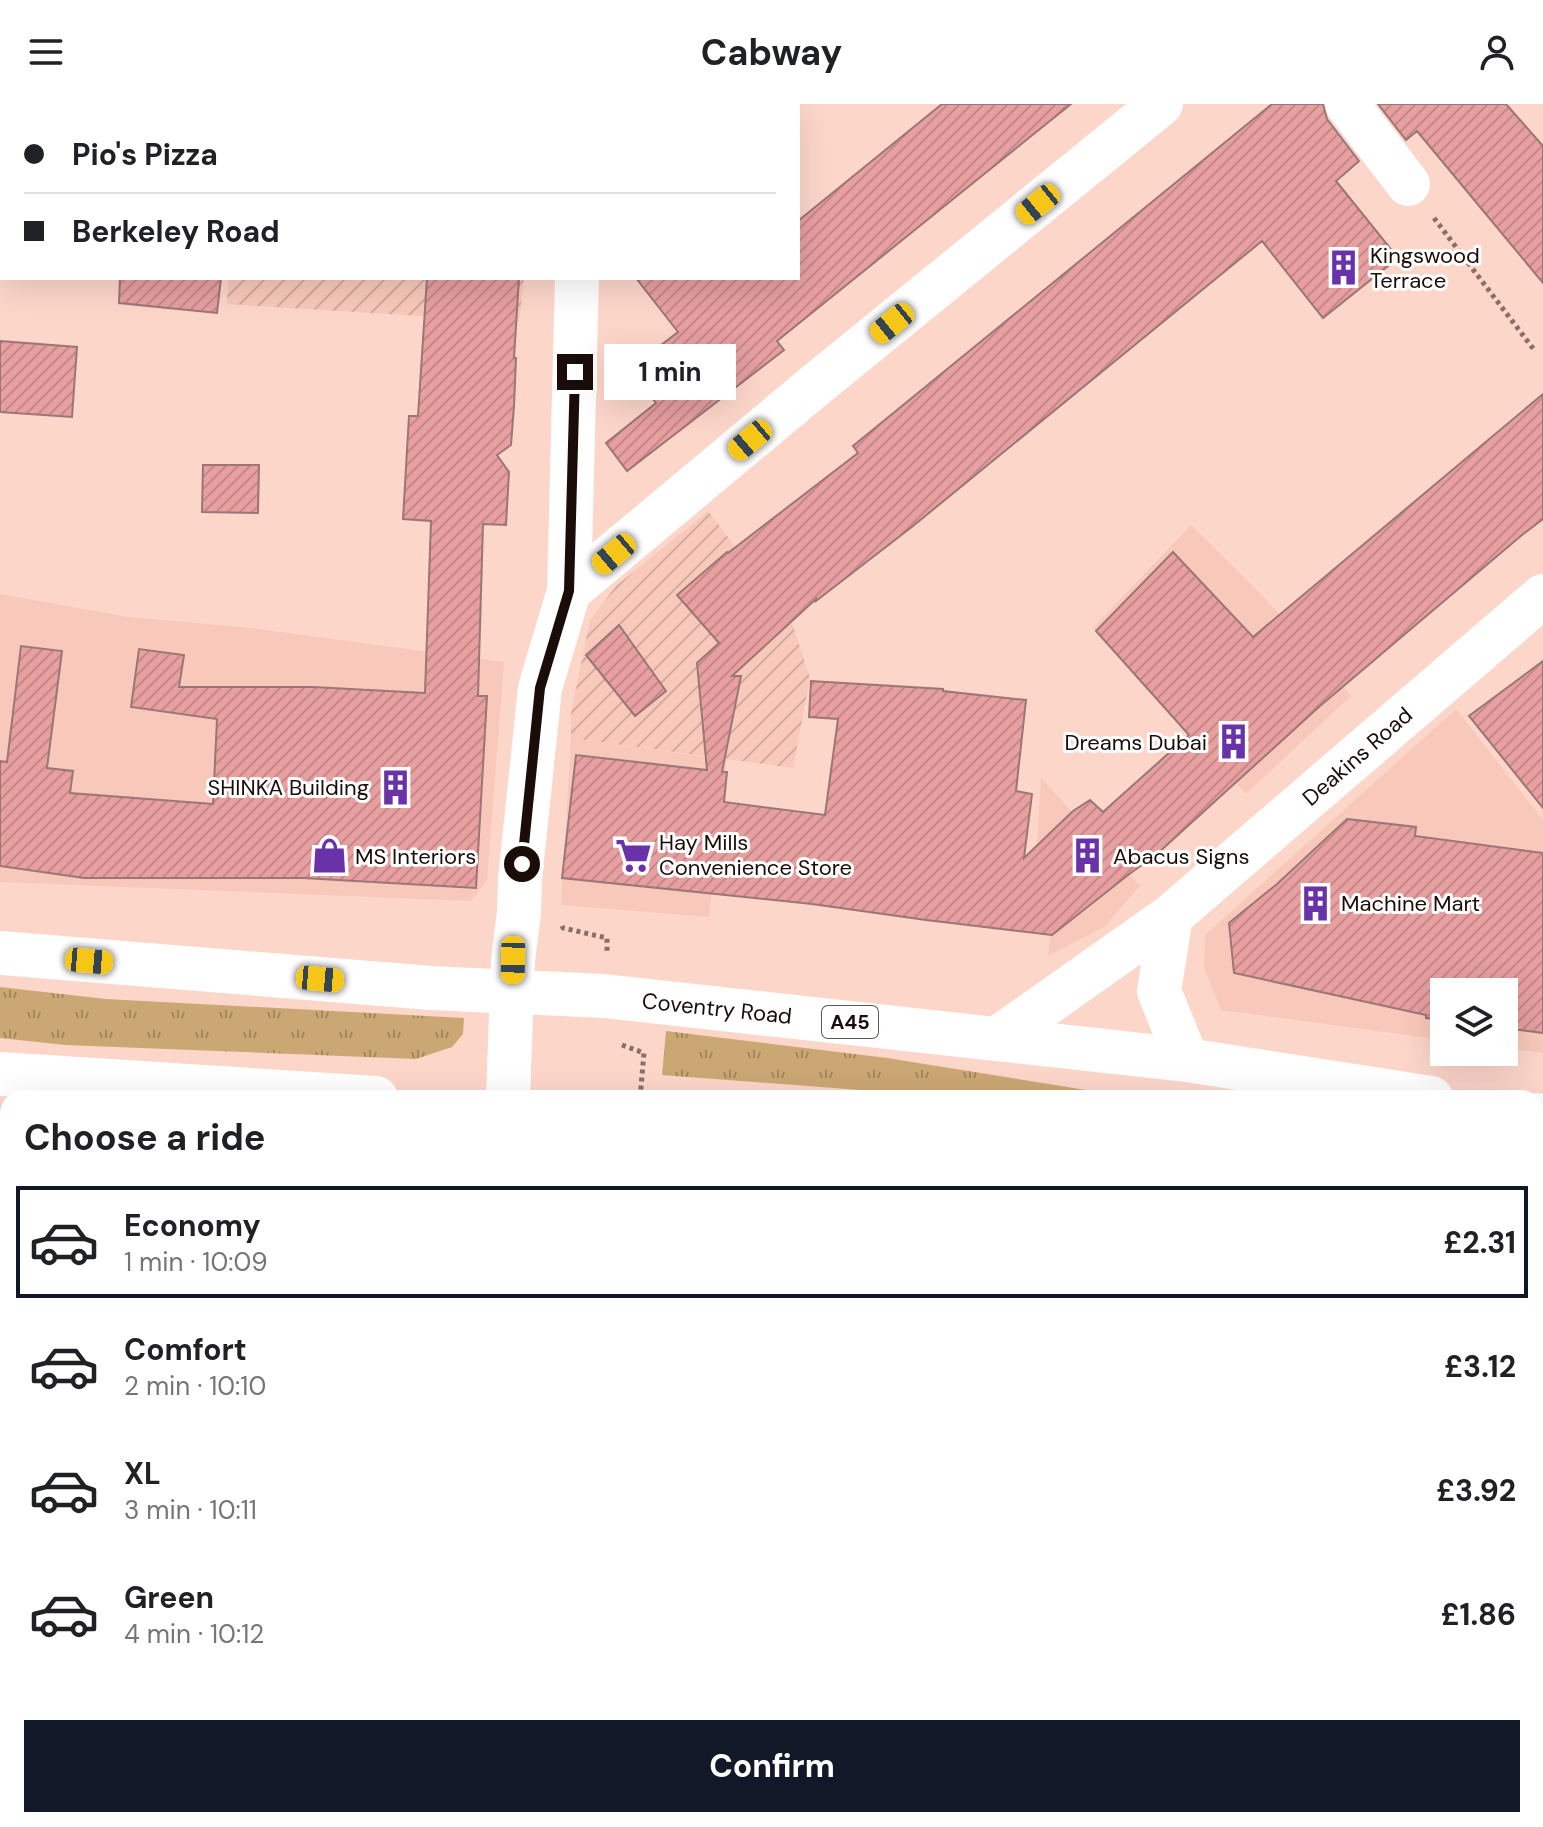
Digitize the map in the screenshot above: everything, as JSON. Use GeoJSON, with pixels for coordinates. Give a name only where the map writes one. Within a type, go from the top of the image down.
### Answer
{"type":"FeatureCollection","features":[{"type":"Feature","properties":{"kind":"main road"},"geometry":{"type":"LineString","coordinates":[[569,591],[818,383],[1161,104]]}},
{"type":"Feature","properties":{"kind":"main road"},"geometry":{"type":"LineString","coordinates":[[1347,104],[1408,184]]}},
{"type":"Feature","properties":{"kind":"main road"},"geometry":{"type":"LineString","coordinates":[[508,1090],[520,879],[540,688],[569,591],[577,280]]}},
{"type":"Feature","properties":{"kind":"main road","name":"Deakins Road"},"geometry":{"type":"LineString","coordinates":[[998,1038],[1171,916],[1543,596]]}},
{"type":"Feature","properties":{"kind":"main road"},"geometry":{"type":"LineString","coordinates":[[1171,916],[1159,991],[1187,1060]]}},
{"type":"Feature","properties":{"kind":"main road","name":"Coventry Road"},"geometry":{"type":"LineString","coordinates":[[0,953],[431,988],[604,996],[1187,1060],[1380,1090]]}},
{"type":"Feature","properties":{"kind":"main road"},"geometry":{"type":"LineString","coordinates":[[0,1074],[251,1090]]}},
{"type":"Feature","properties":{"kind":"path"},"geometry":{"type":"LineString","coordinates":[[1408,184],[1535,351]]}},
{"type":"Feature","properties":{"kind":"shaded area"},"geometry":{"type":"Polygon","coordinates":[[[228,280],[524,280],[519,322],[227,304],[228,280]]]}},
{"type":"Feature","properties":{"kind":"shaded area"},"geometry":{"type":"Polygon","coordinates":[[[708,511],[791,620],[810,678],[793,768],[571,738],[571,713],[590,620],[616,586],[708,511]]]}},
{"type":"Feature","properties":{"kind":"shaded area"},"geometry":{"type":"Polygon","coordinates":[[[1191,525],[1262,595],[1351,696],[1246,794],[1093,628],[1191,525]]]}},
{"type":"Feature","properties":{"kind":"shaded area"},"geometry":{"type":"Polygon","coordinates":[[[0,594],[129,617],[251,628],[504,662],[487,881],[471,901],[0,882],[0,594]]]}},
{"type":"Feature","properties":{"kind":"shaded area"},"geometry":{"type":"Polygon","coordinates":[[[1456,709],[1543,820],[1543,1053],[1518,1050],[1518,978],[1430,978],[1430,1038],[1221,1010],[1204,968],[1205,935],[1456,709]]]}},
{"type":"Feature","properties":{"kind":"shaded area"},"geometry":{"type":"Polygon","coordinates":[[[571,738],[727,760],[709,917],[561,905],[571,738]]]}},
{"type":"Feature","properties":{"kind":"shaded area"},"geometry":{"type":"Polygon","coordinates":[[[1041,778],[1140,886],[1104,927],[1048,956],[1059,867],[1036,864],[1041,778]]]}},
{"type":"Feature","properties":{"kind":"green space"},"geometry":{"type":"Polygon","coordinates":[[[0,987],[106,999],[464,1018],[463,1034],[452,1047],[416,1059],[65,1045],[0,1038],[0,987]]]}},
{"type":"Feature","properties":{"kind":"green space"},"geometry":{"type":"Polygon","coordinates":[[[666,1031],[887,1058],[1086,1090],[860,1090],[662,1075],[666,1031]]]}},
{"type":"Feature","properties":{"kind":"building"},"geometry":{"type":"Polygon","coordinates":[[[942,104],[1071,104],[777,341],[784,350],[627,471],[606,443],[656,403],[630,369],[678,332],[638,280],[800,280],[800,219],[942,104]]]}},
{"type":"Feature","properties":{"kind":"building"},"geometry":{"type":"Polygon","coordinates":[[[1272,104],[1323,104],[1327,119],[1359,161],[1336,181],[1398,258],[1323,318],[1262,241],[913,526],[816,599],[732,676],[741,676],[722,772],[727,772],[724,802],[825,815],[838,719],[809,717],[811,681],[943,689],[1026,700],[1016,791],[1032,794],[1024,858],[1073,811],[1090,800],[1103,812],[1189,735],[1096,631],[1173,552],[1253,637],[1543,394],[1543,519],[1320,706],[1157,854],[1052,935],[812,904],[562,878],[576,755],[707,770],[697,663],[719,643],[677,595],[727,552],[858,453],[853,446],[1272,104]]]}},
{"type":"Feature","properties":{"kind":"building"},"geometry":{"type":"Polygon","coordinates":[[[1378,104],[1506,104],[1543,146],[1543,283],[1417,131],[1406,140],[1378,104]]]}},
{"type":"Feature","properties":{"kind":"building"},"geometry":{"type":"Polygon","coordinates":[[[120,280],[221,280],[217,313],[119,303],[120,280]]]}},
{"type":"Feature","properties":{"kind":"building"},"geometry":{"type":"Polygon","coordinates":[[[427,280],[519,280],[511,445],[497,455],[509,472],[506,525],[483,524],[478,696],[487,696],[476,888],[303,878],[84,878],[0,866],[0,761],[7,762],[21,646],[62,651],[47,768],[73,771],[70,793],[213,804],[217,719],[131,707],[139,649],[184,655],[179,687],[313,687],[425,693],[431,521],[403,519],[409,416],[418,416],[427,280]]]}},
{"type":"Feature","properties":{"kind":"building"},"geometry":{"type":"Polygon","coordinates":[[[0,341],[77,347],[72,417],[0,412],[0,341]]]}},
{"type":"Feature","properties":{"kind":"building"},"geometry":{"type":"Polygon","coordinates":[[[203,465],[259,465],[258,513],[202,512],[203,465]]]}},
{"type":"Feature","properties":{"kind":"building"},"geometry":{"type":"Polygon","coordinates":[[[619,625],[666,691],[635,716],[586,655],[619,625]]]}},
{"type":"Feature","properties":{"kind":"building"},"geometry":{"type":"Polygon","coordinates":[[[1543,661],[1543,808],[1469,716],[1543,661]]]}},
{"type":"Feature","properties":{"kind":"building"},"geometry":{"type":"Polygon","coordinates":[[[1347,819],[1416,827],[1415,836],[1543,853],[1543,1033],[1518,1030],[1518,978],[1430,978],[1430,1018],[1426,1015],[1234,973],[1229,923],[1277,884],[1347,819]]]}},
{"type":"Feature","properties":{"kind":"place","name":"Kingswood Terrace"},"geometry":{"type":"Point","coordinates":[1344,268]}},
{"type":"Feature","properties":{"kind":"place","name":"Dreams Dubai"},"geometry":{"type":"Point","coordinates":[1233,742]}},
{"type":"Feature","properties":{"kind":"place","name":"SHINKA Building"},"geometry":{"type":"Point","coordinates":[395,787]}},
{"type":"Feature","properties":{"kind":"place","name":"Hay Mills Convenience Store"},"geometry":{"type":"Point","coordinates":[633,855]}},
{"type":"Feature","properties":{"kind":"place","name":"MS Interiors"},"geometry":{"type":"Point","coordinates":[329,856]}},
{"type":"Feature","properties":{"kind":"place","name":"Abacus Signs"},"geometry":{"type":"Point","coordinates":[1087,856]}},
{"type":"Feature","properties":{"kind":"place","name":"Machine Mart"},"geometry":{"type":"Point","coordinates":[1315,903]}},
{"type":"Feature","properties":{"kind":"route"},"geometry":{"type":"LineString","coordinates":[[522,864],[540,688],[569,591],[575,372]]}}]}
